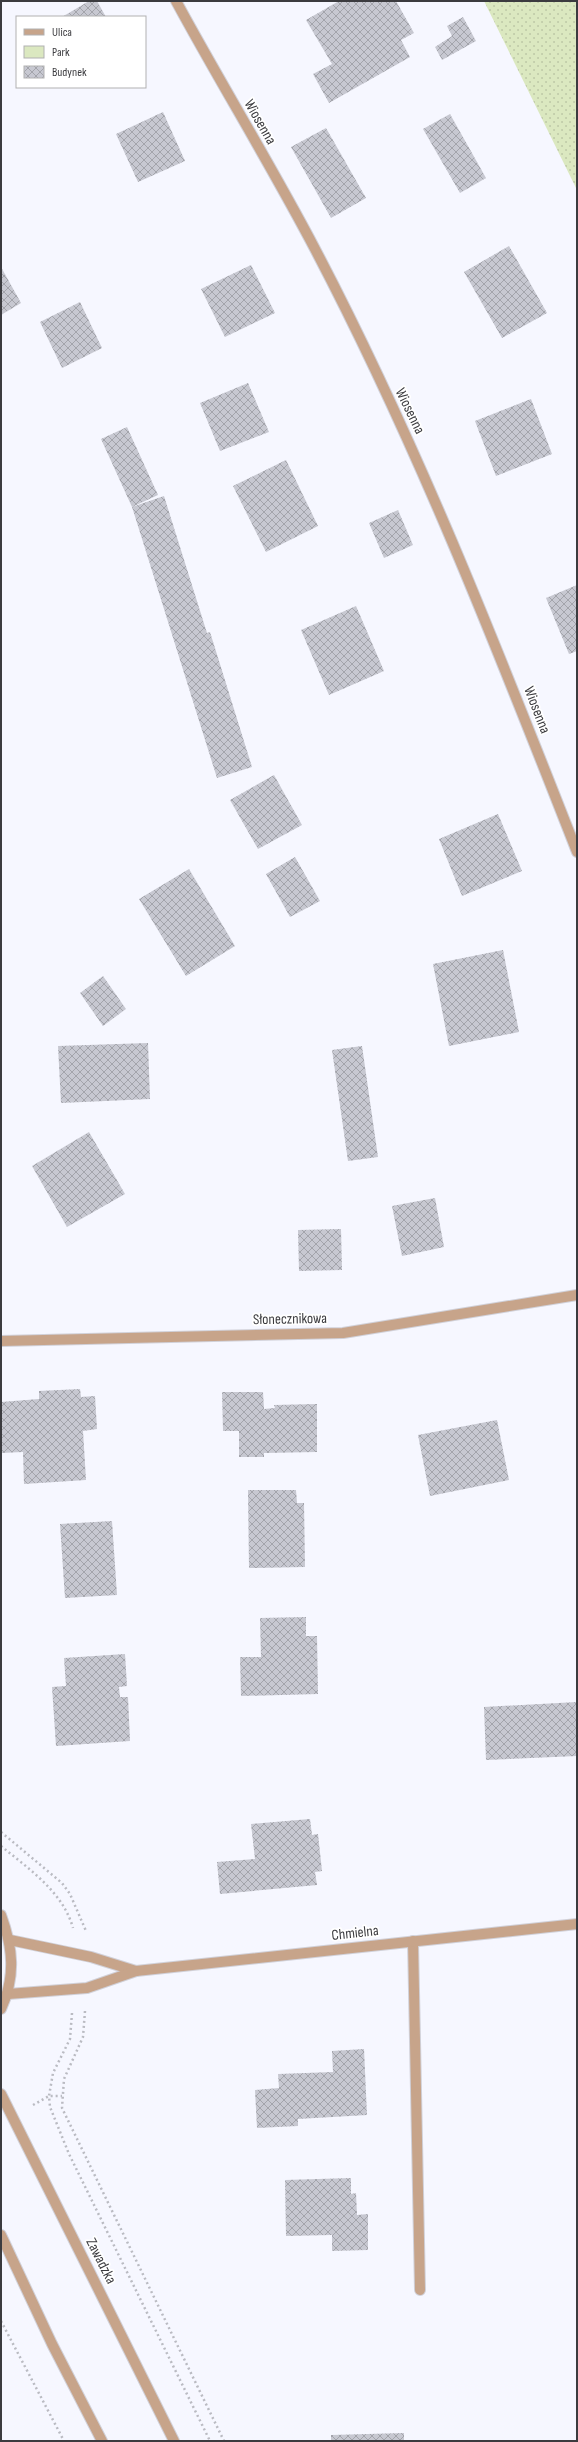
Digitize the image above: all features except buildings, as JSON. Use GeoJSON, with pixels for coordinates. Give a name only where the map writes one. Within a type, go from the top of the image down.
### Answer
{"type":"FeatureCollection","features":[{"type":"Feature","properties":{"kind":"street","name":"Wiosenna"},"geometry":{"type":"LineString","coordinates":[[176,1],[315,248],[408,441],[488,625],[577,852]]}},
{"type":"Feature","properties":{"kind":"street","name":"Słonecznikowa"},"geometry":{"type":"LineString","coordinates":[[1,1342],[343,1333],[577,1295]]}},
{"type":"Feature","properties":{"kind":"street"},"geometry":{"type":"LineString","coordinates":[[1,1915],[10,1940],[12,1967],[8,1994],[1,2009]]}},
{"type":"Feature","properties":{"kind":"street","name":"Chmielna"},"geometry":{"type":"LineString","coordinates":[[8,1994],[87,1988],[136,1971],[577,1924]]}},
{"type":"Feature","properties":{"kind":"street","name":"Chmielna"},"geometry":{"type":"LineString","coordinates":[[10,1940],[91,1957],[136,1971]]}},
{"type":"Feature","properties":{"kind":"street"},"geometry":{"type":"LineString","coordinates":[[413,1942],[420,2290]]}},
{"type":"Feature","properties":{"kind":"street","name":"Zawadzka"},"geometry":{"type":"LineString","coordinates":[[1,2094],[174,2441]]}},
{"type":"Feature","properties":{"kind":"street"},"geometry":{"type":"LineString","coordinates":[[1,2235],[52,2344],[102,2441]]}},
{"type":"Feature","properties":{"kind":"path"},"geometry":{"type":"LineString","coordinates":[[1,1832],[49,1871],[70,1894],[88,1937],[91,1957]]}},
{"type":"Feature","properties":{"kind":"path"},"geometry":{"type":"LineString","coordinates":[[1,1846],[35,1874],[63,1904],[73,1929],[74,1954]]}},
{"type":"Feature","properties":{"kind":"path"},"geometry":{"type":"LineString","coordinates":[[87,1988],[83,2037],[64,2079],[62,2108],[224,2441]]}},
{"type":"Feature","properties":{"kind":"path"},"geometry":{"type":"LineString","coordinates":[[73,1989],[70,2038],[53,2072],[50,2107],[69,2154],[210,2441]]}},
{"type":"Feature","properties":{"kind":"path"},"geometry":{"type":"LineString","coordinates":[[1,2321],[64,2441]]}},
{"type":"Feature","properties":{"kind":"green space"},"geometry":{"type":"Polygon","coordinates":[[[484,1],[577,1],[577,190],[484,1]]]}}]}
